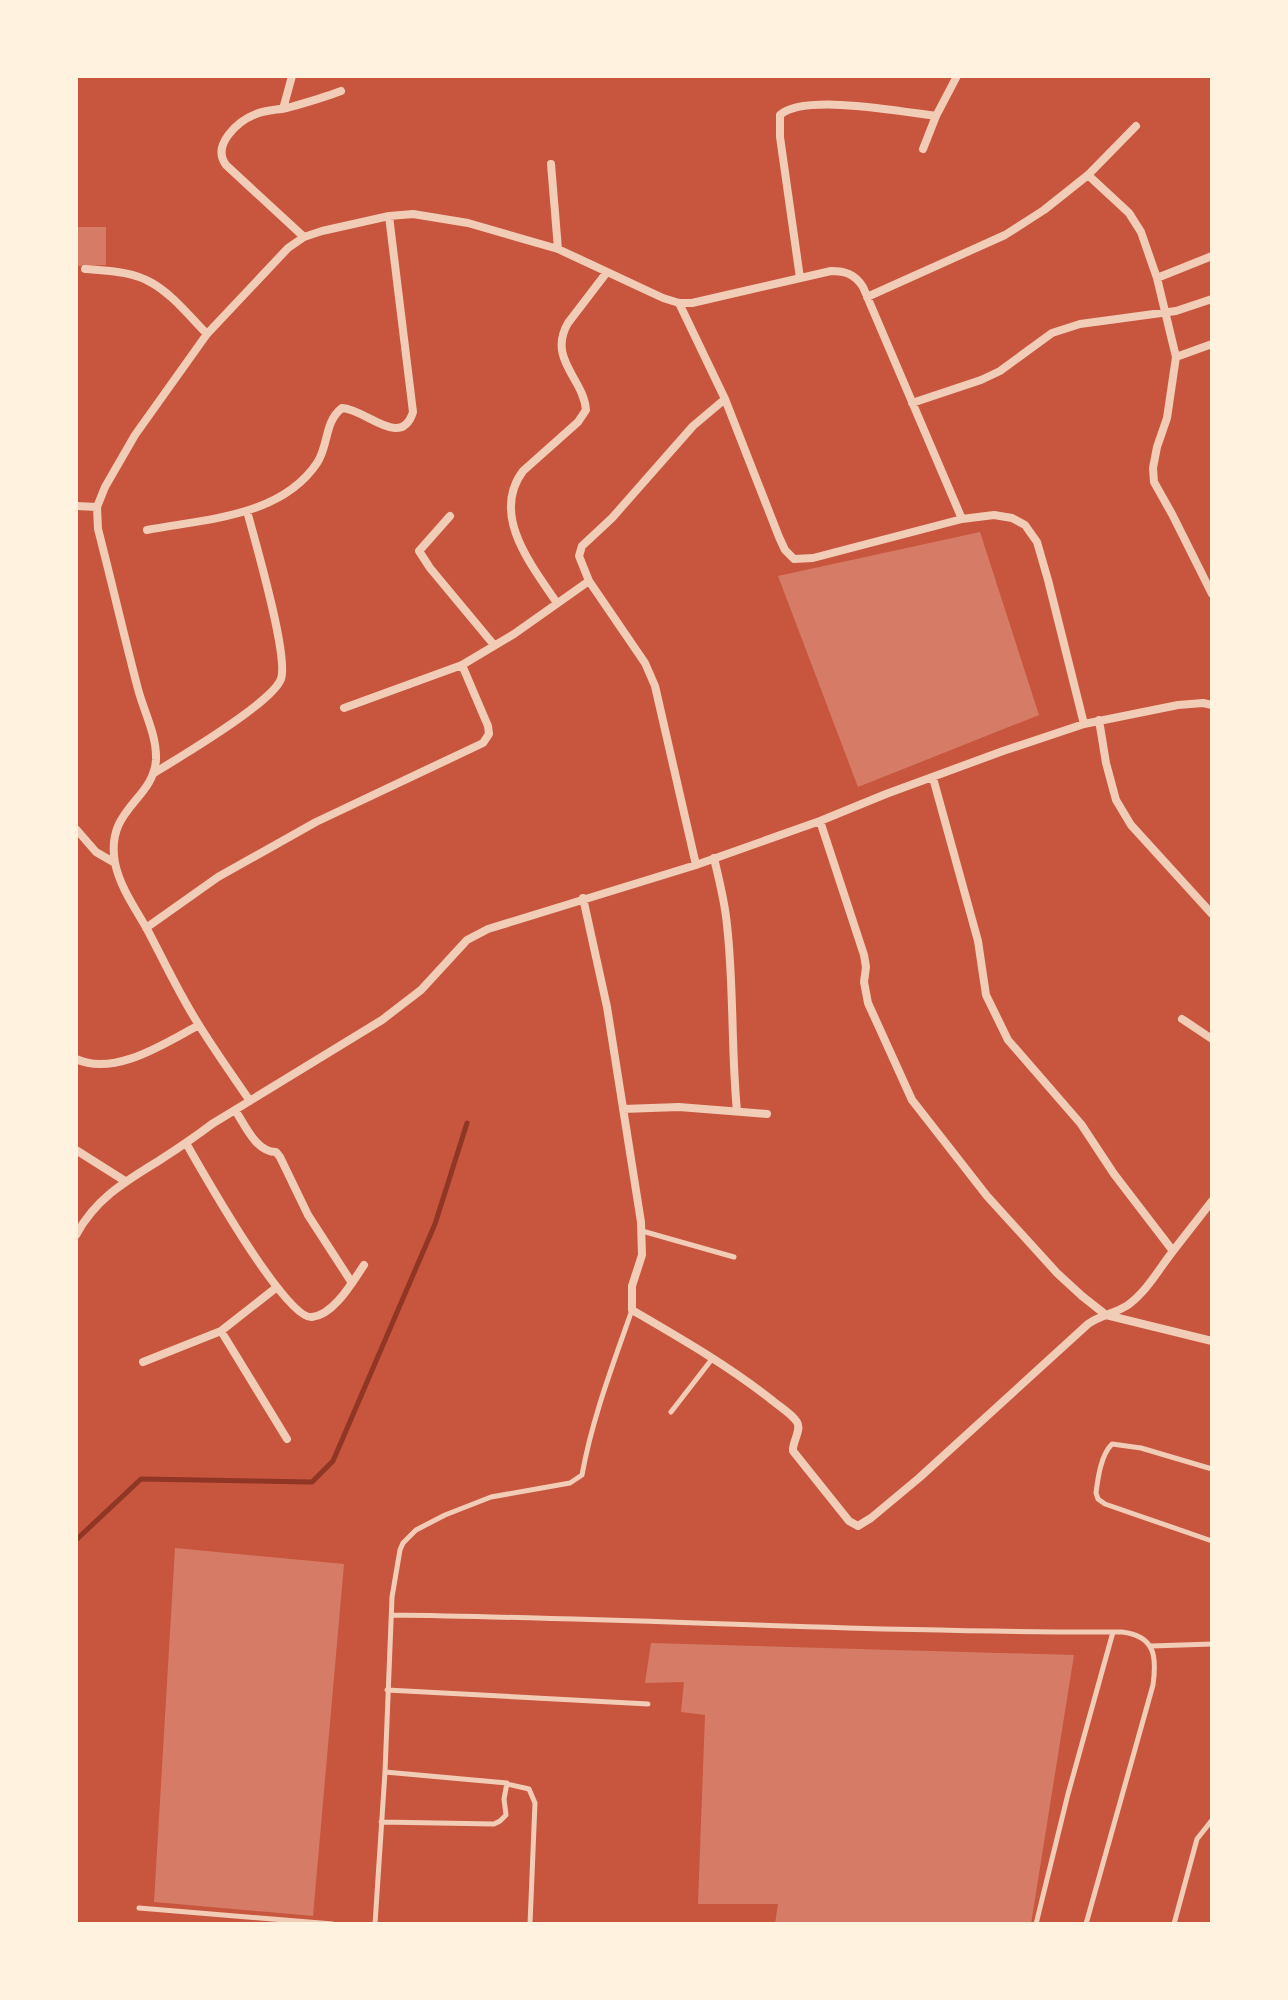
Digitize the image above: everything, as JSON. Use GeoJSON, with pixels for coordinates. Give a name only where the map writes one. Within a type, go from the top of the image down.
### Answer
{"type":"FeatureCollection","features":[{"type":"Feature","properties":{"kind":"street"},"geometry":{"type":"LineString","coordinates":[[283,109],[292,76]]}},
{"type":"Feature","properties":{"kind":"street"},"geometry":{"type":"LineString","coordinates":[[923,149],[957,76]]}},
{"type":"Feature","properties":{"kind":"street"},"geometry":{"type":"LineString","coordinates":[[304,237],[226,165],[220,153],[224,141],[238,125],[254,115],[341,91]]}},
{"type":"Feature","properties":{"kind":"street"},"geometry":{"type":"LineString","coordinates":[[800,278],[781,152],[780,115],[789,109],[857,105],[936,116]]}},
{"type":"Feature","properties":{"kind":"street"},"geometry":{"type":"LineString","coordinates":[[867,297],[1005,235],[1044,210],[1088,175],[1136,126]]}},
{"type":"Feature","properties":{"kind":"street"},"geometry":{"type":"LineString","coordinates":[[551,164],[558,249]]}},
{"type":"Feature","properties":{"kind":"street"},"geometry":{"type":"LineString","coordinates":[[1088,175],[1129,213],[1141,232],[1157,278],[1176,357],[1167,418],[1153,468],[1154,482],[1212,594]]}},
{"type":"Feature","properties":{"kind":"street"},"geometry":{"type":"LineString","coordinates":[[154,773],[156,755],[153,734],[139,693],[98,529],[97,507],[135,435],[207,334],[288,248],[304,237],[389,216],[413,214],[468,223],[558,249],[679,303],[692,303],[831,271],[848,273],[859,281],[867,297],[962,519]]}},
{"type":"Feature","properties":{"kind":"street"},"geometry":{"type":"LineString","coordinates":[[147,530],[247,511],[289,492],[316,464],[332,417],[342,408],[395,429],[403,427],[411,419],[413,412],[389,216]]}},
{"type":"Feature","properties":{"kind":"street"},"geometry":{"type":"LineString","coordinates":[[1157,278],[1212,256]]}},
{"type":"Feature","properties":{"kind":"street"},"geometry":{"type":"LineString","coordinates":[[85,269],[118,272],[149,281],[165,292],[207,334]]}},
{"type":"Feature","properties":{"kind":"street"},"geometry":{"type":"LineString","coordinates":[[557,603],[519,545],[510,496],[516,479],[523,471],[584,416],[586,405],[562,353],[562,339],[568,323],[607,272]]}},
{"type":"Feature","properties":{"kind":"street"},"geometry":{"type":"LineString","coordinates":[[912,403],[1000,371],[1052,333],[1080,324],[1176,311],[1212,299]]}},
{"type":"Feature","properties":{"kind":"street"},"geometry":{"type":"LineString","coordinates":[[679,303],[725,399],[779,537],[794,559],[813,558],[962,519],[994,515],[1012,518],[1025,525],[1037,542],[1084,724]]}},
{"type":"Feature","properties":{"kind":"street"},"geometry":{"type":"LineString","coordinates":[[1176,357],[1212,344]]}},
{"type":"Feature","properties":{"kind":"street"},"geometry":{"type":"LineString","coordinates":[[696,865],[655,686],[645,663],[589,581],[579,556],[582,546],[612,518],[693,426],[725,399]]}},
{"type":"Feature","properties":{"kind":"street"},"geometry":{"type":"LineString","coordinates":[[76,506],[97,507]]}},
{"type":"Feature","properties":{"kind":"street"},"geometry":{"type":"LineString","coordinates":[[247,511],[273,613],[281,657],[281,679],[267,698],[154,773],[121,817],[114,845],[115,863],[124,888],[173,981],[250,1101]]}},
{"type":"Feature","properties":{"kind":"street"},"geometry":{"type":"LineString","coordinates":[[450,516],[419,551],[494,645]]}},
{"type":"Feature","properties":{"kind":"street"},"geometry":{"type":"LineString","coordinates":[[344,708],[462,665],[514,634],[589,581]]}},
{"type":"Feature","properties":{"kind":"street"},"geometry":{"type":"LineString","coordinates":[[146,928],[218,877],[316,822],[483,743],[489,734],[488,726],[462,665]]}},
{"type":"Feature","properties":{"kind":"street"},"geometry":{"type":"LineString","coordinates":[[76,1235],[86,1216],[125,1181],[404,1005],[467,940],[488,929],[696,865],[1084,724],[1178,705],[1212,705]]}},
{"type":"Feature","properties":{"kind":"street"},"geometry":{"type":"LineString","coordinates":[[1099,720],[1116,800],[1131,825],[1212,914]]}},
{"type":"Feature","properties":{"kind":"street"},"geometry":{"type":"LineString","coordinates":[[933,778],[978,941],[986,995],[1008,1040],[1081,1124],[1114,1174],[1173,1251]]}},
{"type":"Feature","properties":{"kind":"street"},"geometry":{"type":"LineString","coordinates":[[820,821],[864,955],[868,1003],[912,1100],[987,1196],[1082,1296],[1106,1315],[1212,1341]]}},
{"type":"Feature","properties":{"kind":"street"},"geometry":{"type":"LineString","coordinates":[[76,829],[96,852],[115,863]]}},
{"type":"Feature","properties":{"kind":"street"},"geometry":{"type":"LineString","coordinates":[[714,858],[727,922],[737,1111]]}},
{"type":"Feature","properties":{"kind":"street"},"geometry":{"type":"LineString","coordinates":[[583,898],[607,1007],[641,1231],[642,1255],[632,1286],[632,1310],[713,1358],[796,1420],[798,1430],[793,1451],[834,1505],[858,1526],[919,1478],[1088,1324],[1129,1304],[1145,1289],[1212,1201]]}},
{"type":"Feature","properties":{"kind":"street"},"geometry":{"type":"LineString","coordinates":[[1182,1019],[1212,1039]]}},
{"type":"Feature","properties":{"kind":"street"},"geometry":{"type":"LineString","coordinates":[[76,1059],[82,1062],[124,1062],[199,1025]]}},
{"type":"Feature","properties":{"kind":"street"},"geometry":{"type":"LineString","coordinates":[[623,1109],[679,1107],[767,1114]]}},
{"type":"Feature","properties":{"kind":"street"},"geometry":{"type":"LineString","coordinates":[[235,1110],[259,1146],[267,1152],[276,1152],[280,1157],[308,1215],[352,1283]]}},
{"type":"Feature","properties":{"kind":"street"},"geometry":{"type":"LineString","coordinates":[[186,1143],[238,1232],[277,1287],[300,1312],[312,1317],[327,1310],[344,1296],[364,1265]]}},
{"type":"Feature","properties":{"kind":"street"},"geometry":{"type":"LineString","coordinates":[[76,1150],[125,1181]]}},
{"type":"Feature","properties":{"kind":"street"},"geometry":{"type":"LineString","coordinates":[[143,1362],[221,1331],[277,1287]]}},
{"type":"Feature","properties":{"kind":"street"},"geometry":{"type":"LineString","coordinates":[[221,1331],[287,1439]]}},
{"type":"Feature","properties":{"kind":"lane"},"geometry":{"type":"LineString","coordinates":[[641,1231],[734,1257]]}},
{"type":"Feature","properties":{"kind":"lane"},"geometry":{"type":"LineString","coordinates":[[375,1924],[392,1615],[400,1550],[416,1530],[445,1515],[491,1497],[570,1483],[582,1475],[598,1410],[632,1310]]}},
{"type":"Feature","properties":{"kind":"lane"},"geometry":{"type":"LineString","coordinates":[[671,1412],[713,1358]]}},
{"type":"Feature","properties":{"kind":"lane"},"geometry":{"type":"LineString","coordinates":[[1212,1469],[1141,1448],[1112,1444],[1105,1453],[1096,1493],[1105,1504],[1212,1541]]}},
{"type":"Feature","properties":{"kind":"lane"},"geometry":{"type":"LineString","coordinates":[[392,1615],[1138,1635],[1151,1646],[1153,1685],[1086,1924]]}},
{"type":"Feature","properties":{"kind":"lane"},"geometry":{"type":"LineString","coordinates":[[1036,1924],[1113,1632]]}},
{"type":"Feature","properties":{"kind":"lane"},"geometry":{"type":"LineString","coordinates":[[1151,1646],[1212,1644]]}},
{"type":"Feature","properties":{"kind":"lane"},"geometry":{"type":"LineString","coordinates":[[387,1690],[648,1704]]}},
{"type":"Feature","properties":{"kind":"lane"},"geometry":{"type":"LineString","coordinates":[[385,1772],[507,1783],[529,1789],[535,1803],[530,1924]]}},
{"type":"Feature","properties":{"kind":"lane"},"geometry":{"type":"LineString","coordinates":[[381,1822],[494,1824],[506,1815],[504,1799],[507,1783]]}},
{"type":"Feature","properties":{"kind":"lane"},"geometry":{"type":"LineString","coordinates":[[1174,1924],[1197,1839],[1212,1820]]}},
{"type":"Feature","properties":{"kind":"lane"},"geometry":{"type":"LineString","coordinates":[[139,1908],[333,1924]]}},
{"type":"Feature","properties":{"kind":"building"},"geometry":{"type":"Polygon","coordinates":[[[76,227],[106,227],[106,265],[76,266],[76,227]]]}},
{"type":"Feature","properties":{"kind":"building"},"geometry":{"type":"Polygon","coordinates":[[[980,532],[1039,715],[858,787],[778,576],[980,532]]]}},
{"type":"Feature","properties":{"kind":"building"},"geometry":{"type":"Polygon","coordinates":[[[175,1548],[344,1564],[313,1916],[154,1902],[175,1548]]]}},
{"type":"Feature","properties":{"kind":"building"},"geometry":{"type":"Polygon","coordinates":[[[651,1643],[1074,1655],[1031,1924],[775,1924],[778,1904],[698,1904],[705,1715],[681,1712],[684,1682],[645,1683],[651,1643]]]}},
{"type":"Feature","properties":{"kind":"waterway"},"geometry":{"type":"LineString","coordinates":[[76,1540],[141,1479],[312,1482],[333,1461],[435,1224],[467,1123]]}}]}
